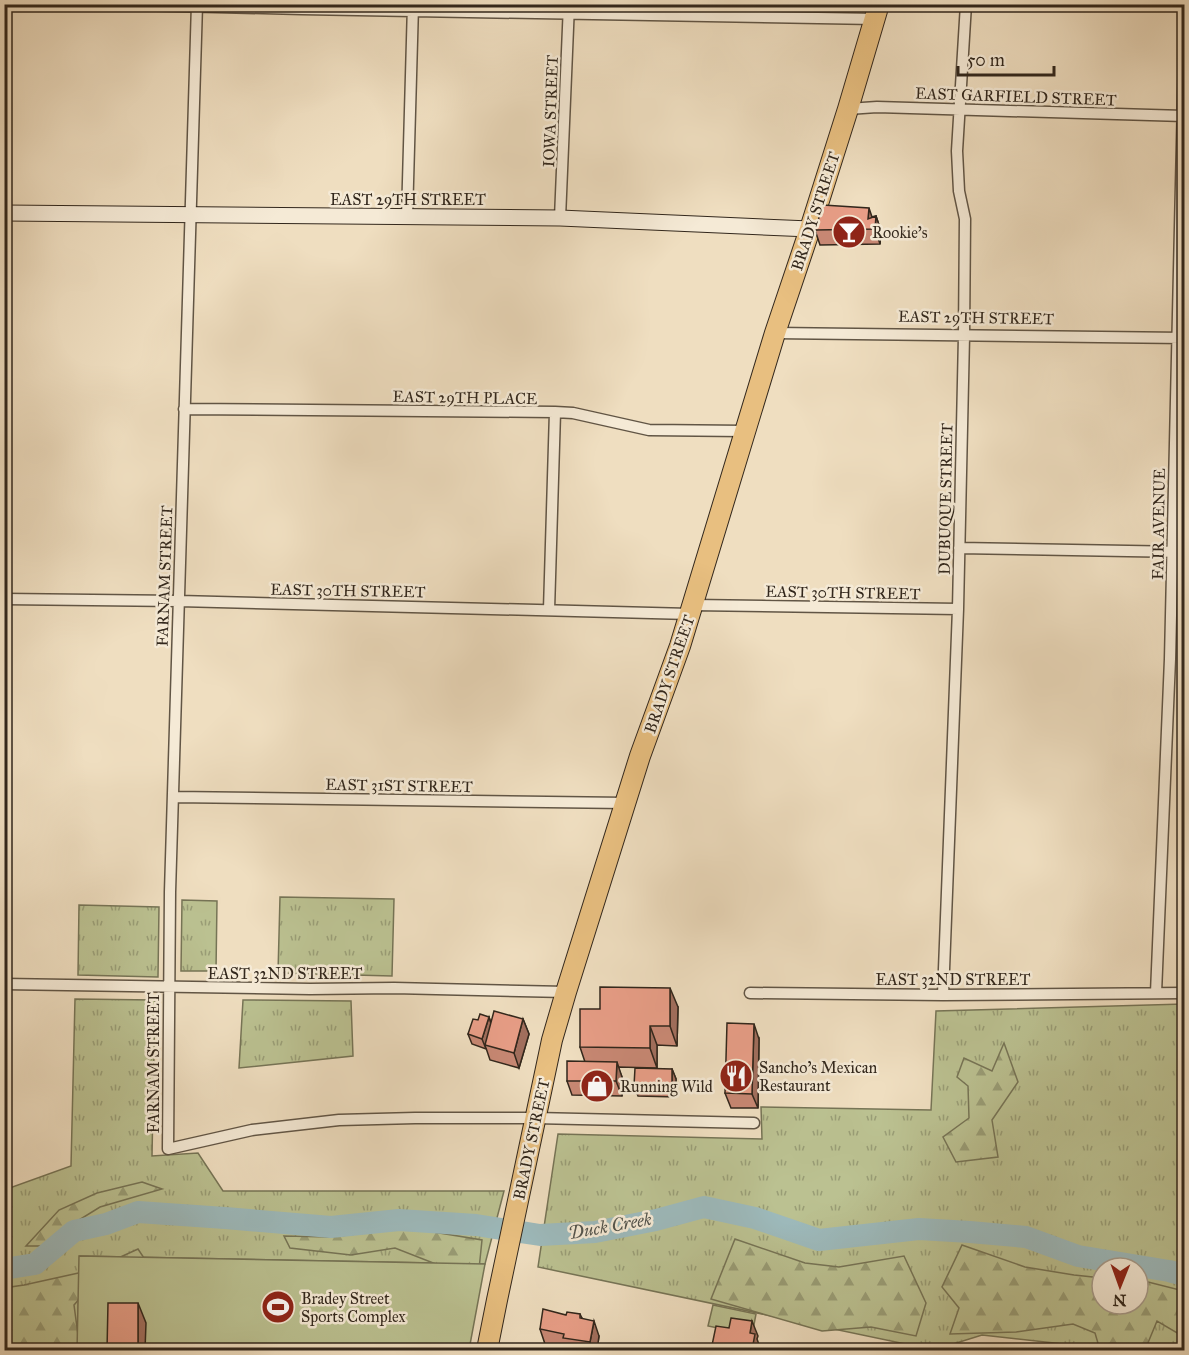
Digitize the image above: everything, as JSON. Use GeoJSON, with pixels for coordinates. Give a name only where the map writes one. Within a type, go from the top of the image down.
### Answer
{"type":"FeatureCollection","features":[{"type":"Feature","properties":{"kind":"highway","name":"BRADY STREET"},"geometry":{"type":"LineString","coordinates":[[487,1350],[552,1040],[640,756],[680,646],[774,333],[810,229],[877,11]]}},
{"type":"Feature","properties":{"kind":"street"},"geometry":{"type":"LineString","coordinates":[[96,4],[568,9],[774,17],[877,11]]}},
{"type":"Feature","properties":{"kind":"street"},"geometry":{"type":"LineString","coordinates":[[774,17],[775,4]]}},
{"type":"Feature","properties":{"kind":"street","name":"DUBUQUE STREET"},"geometry":{"type":"LineString","coordinates":[[943,995],[964,336],[965,219],[959,191],[957,151],[966,4]]}},
{"type":"Feature","properties":{"kind":"street","name":"FARNAM STREET"},"geometry":{"type":"LineString","coordinates":[[196,5],[168,987],[168,1149],[252,1130],[339,1120],[536,1118]]}},
{"type":"Feature","properties":{"kind":"street"},"geometry":{"type":"LineString","coordinates":[[406,217],[413,8]]}},
{"type":"Feature","properties":{"kind":"street","name":"IOWA STREET"},"geometry":{"type":"LineString","coordinates":[[560,218],[568,9]]}},
{"type":"Feature","properties":{"kind":"street","name":"FAIR AVENUE"},"geometry":{"type":"LineString","coordinates":[[1156,993],[1181,338],[1185,55]]}},
{"type":"Feature","properties":{"kind":"street","name":"EAST GARFIELD STREET"},"geometry":{"type":"LineString","coordinates":[[848,109],[1184,116]]}},
{"type":"Feature","properties":{"kind":"street","name":"EAST 29TH STREET"},"geometry":{"type":"LineString","coordinates":[[4,213],[560,218],[810,229]]}},
{"type":"Feature","properties":{"kind":"street","name":"EAST 29TH STREET"},"geometry":{"type":"LineString","coordinates":[[774,333],[1181,338]]}},
{"type":"Feature","properties":{"kind":"street","name":"EAST 29TH PLACE"},"geometry":{"type":"LineString","coordinates":[[184,409],[555,412],[573,413],[649,429],[745,430]]}},
{"type":"Feature","properties":{"kind":"street"},"geometry":{"type":"LineString","coordinates":[[549,610],[555,412]]}},
{"type":"Feature","properties":{"kind":"street"},"geometry":{"type":"LineString","coordinates":[[959,548],[1185,552]]}},
{"type":"Feature","properties":{"kind":"street","name":"EAST 30TH STREET"},"geometry":{"type":"LineString","coordinates":[[4,599],[549,610],[957,609]]}},
{"type":"Feature","properties":{"kind":"street","name":"EAST 31ST STREET"},"geometry":{"type":"LineString","coordinates":[[173,797],[626,803]]}},
{"type":"Feature","properties":{"kind":"street","name":"EAST 32ND STREET"},"geometry":{"type":"LineString","coordinates":[[4,984],[566,992]]}},
{"type":"Feature","properties":{"kind":"street","name":"EAST 32ND STREET"},"geometry":{"type":"LineString","coordinates":[[750,993],[943,995],[1185,993]]}},
{"type":"Feature","properties":{"kind":"street"},"geometry":{"type":"LineString","coordinates":[[536,1118],[754,1123]]}},
{"type":"Feature","properties":{"kind":"green space"},"geometry":{"type":"Polygon","coordinates":[[[280,897],[394,899],[392,976],[278,973],[280,897]]]}},
{"type":"Feature","properties":{"kind":"green space"},"geometry":{"type":"Polygon","coordinates":[[[182,900],[217,901],[216,971],[181,971],[182,900]]]}},
{"type":"Feature","properties":{"kind":"green space"},"geometry":{"type":"Polygon","coordinates":[[[79,905],[159,907],[158,977],[78,975],[79,905]]]}},
{"type":"Feature","properties":{"kind":"green space"},"geometry":{"type":"Polygon","coordinates":[[[75,999],[155,1000],[152,1156],[198,1153],[223,1191],[504,1191],[485,1264],[80,1256],[77,1350],[5,1350],[4,1190],[71,1166],[75,999]]]}},
{"type":"Feature","properties":{"kind":"green space"},"geometry":{"type":"Polygon","coordinates":[[[243,1000],[351,1001],[353,1056],[239,1068],[243,1000]]]}},
{"type":"Feature","properties":{"kind":"green space"},"geometry":{"type":"Polygon","coordinates":[[[1184,1004],[1184,1350],[1117,1350],[982,1335],[934,1350],[538,1267],[558,1134],[762,1139],[761,1107],[931,1110],[936,1011],[1184,1004]]]}},
{"type":"Feature","properties":{"kind":"green space"},"geometry":{"type":"Polygon","coordinates":[[[1004,1043],[1018,1082],[992,1120],[998,1157],[956,1162],[943,1137],[969,1118],[968,1086],[957,1077],[964,1058],[992,1071],[1004,1043]]]}},
{"type":"Feature","properties":{"kind":"green space"},"geometry":{"type":"Polygon","coordinates":[[[142,1182],[162,1189],[100,1207],[61,1231],[44,1246],[26,1246],[59,1210],[97,1193],[142,1182]]]}},
{"type":"Feature","properties":{"kind":"green space"},"geometry":{"type":"Polygon","coordinates":[[[409,1228],[482,1240],[479,1269],[446,1268],[395,1248],[351,1255],[290,1248],[284,1236],[331,1237],[409,1228]]]}},
{"type":"Feature","properties":{"kind":"green space"},"geometry":{"type":"Polygon","coordinates":[[[735,1239],[805,1263],[839,1267],[904,1256],[926,1303],[916,1336],[871,1327],[822,1331],[711,1299],[735,1239]]]}},
{"type":"Feature","properties":{"kind":"green space"},"geometry":{"type":"Polygon","coordinates":[[[962,1245],[1025,1267],[1090,1277],[1090,1316],[1150,1316],[1150,1282],[1184,1291],[1184,1337],[1157,1321],[1145,1350],[1100,1350],[1095,1333],[1073,1324],[1016,1332],[950,1334],[959,1308],[942,1287],[962,1245]]]}},
{"type":"Feature","properties":{"kind":"green space"},"geometry":{"type":"Polygon","coordinates":[[[138,1249],[148,1264],[96,1280],[74,1305],[80,1350],[5,1350],[4,1288],[92,1270],[138,1249]]]}},
{"type":"Feature","properties":{"kind":"green space","name":"Bradey Street Sports Complex"},"geometry":{"type":"Polygon","coordinates":[[[79,1256],[485,1264],[469,1350],[77,1350],[79,1256]]]}},
{"type":"Feature","properties":{"kind":"green space"},"geometry":{"type":"Polygon","coordinates":[[[713,1305],[756,1314],[752,1335],[708,1326],[713,1305]]]}},
{"type":"Feature","properties":{"kind":"building"},"geometry":{"type":"Polygon","coordinates":[[[823,205],[869,208],[868,219],[876,216],[875,229],[815,230],[823,205]]]}},
{"type":"Feature","properties":{"kind":"building"},"geometry":{"type":"Polygon","coordinates":[[[600,987],[670,988],[670,1026],[650,1026],[650,1048],[580,1047],[580,1009],[600,1009],[600,987]]]}},
{"type":"Feature","properties":{"kind":"building"},"geometry":{"type":"Polygon","coordinates":[[[494,1011],[523,1019],[514,1053],[485,1045],[494,1011]]]}},
{"type":"Feature","properties":{"kind":"building"},"geometry":{"type":"Polygon","coordinates":[[[480,1014],[489,1017],[482,1039],[468,1034],[473,1019],[478,1020],[480,1014]]]}},
{"type":"Feature","properties":{"kind":"building"},"geometry":{"type":"Polygon","coordinates":[[[727,1023],[754,1024],[752,1094],[725,1093],[727,1023]]]}},
{"type":"Feature","properties":{"kind":"building"},"geometry":{"type":"Polygon","coordinates":[[[567,1061],[617,1062],[616,1081],[567,1081],[567,1061]]]}},
{"type":"Feature","properties":{"kind":"building"},"geometry":{"type":"Polygon","coordinates":[[[635,1068],[672,1069],[672,1087],[634,1086],[635,1068]]]}},
{"type":"Feature","properties":{"kind":"building"},"geometry":{"type":"Polygon","coordinates":[[[108,1303],[138,1303],[138,1350],[107,1350],[108,1303]]]}},
{"type":"Feature","properties":{"kind":"building"},"geometry":{"type":"Polygon","coordinates":[[[543,1309],[566,1315],[567,1312],[580,1314],[580,1318],[594,1321],[590,1342],[563,1338],[564,1334],[540,1329],[543,1309]]]}},
{"type":"Feature","properties":{"kind":"building"},"geometry":{"type":"Polygon","coordinates":[[[731,1318],[752,1321],[750,1333],[755,1334],[752,1350],[711,1350],[716,1326],[729,1328],[731,1318]]]}},
{"type":"Feature","properties":{"kind":"building"},"geometry":{"type":"Polygon","coordinates":[[[761,1344],[783,1349],[783,1350],[760,1350],[761,1344]]]}},
{"type":"Feature","properties":{"kind":"building"},"geometry":{"type":"Polygon","coordinates":[[[789,1347],[807,1350],[789,1350],[789,1347]]]}},
{"type":"Feature","properties":{"kind":"waterway","name":"Duck Creek"},"geometry":{"type":"LineString","coordinates":[[4,1269],[35,1264],[74,1231],[106,1224],[138,1212],[331,1227],[399,1220],[476,1225],[540,1235],[595,1232],[656,1220],[704,1207],[755,1218],[819,1240],[919,1229],[1026,1237],[1078,1256],[1184,1275]]}},
{"type":"Feature","properties":{"kind":"place","name":"Rookie's"},"geometry":{"type":"Point","coordinates":[849,232]}},
{"type":"Feature","properties":{"kind":"place","name":"Sancho's Mexican Restaurant"},"geometry":{"type":"Point","coordinates":[736,1076]}},
{"type":"Feature","properties":{"kind":"place","name":"Running Wild"},"geometry":{"type":"Point","coordinates":[597,1086]}},
{"type":"Feature","properties":{"kind":"place","name":"Bradey Street Sports Complex"},"geometry":{"type":"Point","coordinates":[278,1307]}}]}
